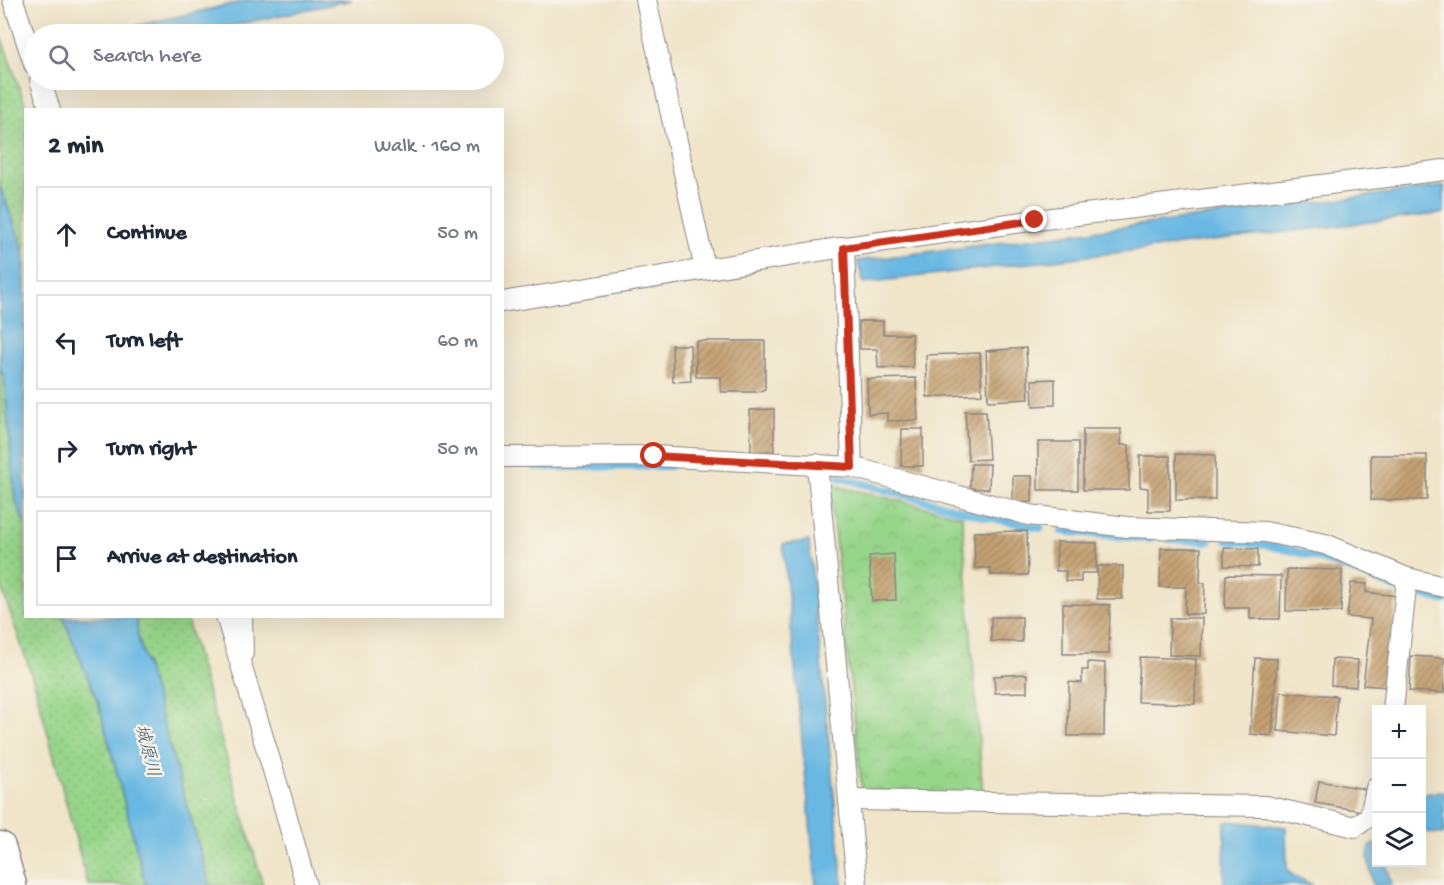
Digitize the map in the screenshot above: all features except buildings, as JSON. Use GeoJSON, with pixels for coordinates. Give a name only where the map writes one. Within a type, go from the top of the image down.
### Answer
{"type":"FeatureCollection","features":[{"type":"Feature","properties":{"kind":"main road"},"geometry":{"type":"LineString","coordinates":[[0,847],[11,885]]}},
{"type":"Feature","properties":{"kind":"street"},"geometry":{"type":"LineString","coordinates":[[13,0],[24,34]]}},
{"type":"Feature","properties":{"kind":"street"},"geometry":{"type":"LineString","coordinates":[[646,0],[705,269]]}},
{"type":"Feature","properties":{"kind":"street"},"geometry":{"type":"LineString","coordinates":[[43,90],[49,108]]}},
{"type":"Feature","properties":{"kind":"street"},"geometry":{"type":"LineString","coordinates":[[504,302],[1035,220],[1444,170]]}},
{"type":"Feature","properties":{"kind":"street"},"geometry":{"type":"LineString","coordinates":[[844,248],[852,467]]}},
{"type":"Feature","properties":{"kind":"street"},"geometry":{"type":"LineString","coordinates":[[504,458],[654,456],[852,467],[1029,515],[1127,527],[1265,532],[1324,544],[1407,578],[1444,588]]}},
{"type":"Feature","properties":{"kind":"street"},"geometry":{"type":"LineString","coordinates":[[817,464],[857,885]]}},
{"type":"Feature","properties":{"kind":"street"},"geometry":{"type":"LineString","coordinates":[[1394,705],[1407,578]]}},
{"type":"Feature","properties":{"kind":"street"},"geometry":{"type":"LineString","coordinates":[[227,618],[306,885]]}},
{"type":"Feature","properties":{"kind":"street"},"geometry":{"type":"LineString","coordinates":[[242,618],[243,670]]}},
{"type":"Feature","properties":{"kind":"street"},"geometry":{"type":"LineString","coordinates":[[849,800],[1266,806],[1355,827],[1370,816],[1372,808]]}},
{"type":"Feature","properties":{"kind":"green space"},"geometry":{"type":"Polygon","coordinates":[[[0,34],[27,108],[24,108],[24,250],[0,186],[0,34]]]}},
{"type":"Feature","properties":{"kind":"green space"},"geometry":{"type":"Polygon","coordinates":[[[0,368],[4,378],[15,498],[24,522],[24,618],[63,618],[99,705],[146,885],[88,885],[35,685],[0,583],[0,368]]]}},
{"type":"Feature","properties":{"kind":"green space"},"geometry":{"type":"Polygon","coordinates":[[[829,484],[962,516],[983,796],[862,790],[829,484]]]}},
{"type":"Feature","properties":{"kind":"green space"},"geometry":{"type":"Polygon","coordinates":[[[136,618],[186,618],[263,885],[210,885],[138,637],[136,618]]]}},
{"type":"Feature","properties":{"kind":"water"},"geometry":{"type":"Polygon","coordinates":[[[249,0],[352,0],[240,24],[144,24],[249,0]]]}},
{"type":"Feature","properties":{"kind":"water"},"geometry":{"type":"Polygon","coordinates":[[[0,186],[24,250],[24,522],[15,498],[4,378],[0,368],[0,186]]]}},
{"type":"Feature","properties":{"kind":"water"},"geometry":{"type":"Polygon","coordinates":[[[1444,186],[1444,213],[864,283],[857,261],[1444,186]]]}},
{"type":"Feature","properties":{"kind":"water"},"geometry":{"type":"Polygon","coordinates":[[[809,541],[843,885],[816,885],[783,544],[809,541]]]}},
{"type":"Feature","properties":{"kind":"water","name":"城原川"},"geometry":{"type":"Polygon","coordinates":[[[63,618],[136,618],[138,637],[210,885],[146,885],[99,705],[63,618]]]}},
{"type":"Feature","properties":{"kind":"water"},"geometry":{"type":"Polygon","coordinates":[[[1444,792],[1444,834],[1426,831],[1426,794],[1444,792]]]}},
{"type":"Feature","properties":{"kind":"water"},"geometry":{"type":"Polygon","coordinates":[[[1230,821],[1286,827],[1287,869],[1292,875],[1313,885],[1224,885],[1225,823],[1230,821]]]}},
{"type":"Feature","properties":{"kind":"water"},"geometry":{"type":"Polygon","coordinates":[[[1372,846],[1372,867],[1387,867],[1392,885],[1373,885],[1368,857],[1372,846]]]}},
{"type":"Feature","properties":{"kind":"waterway"},"geometry":{"type":"LineString","coordinates":[[536,467],[670,466]]}},
{"type":"Feature","properties":{"kind":"waterway"},"geometry":{"type":"LineString","coordinates":[[838,477],[983,516],[1041,528]]}},
{"type":"Feature","properties":{"kind":"waterway"},"geometry":{"type":"LineString","coordinates":[[1062,531],[1150,539]]}},
{"type":"Feature","properties":{"kind":"waterway"},"geometry":{"type":"LineString","coordinates":[[1170,539],[1209,541]]}},
{"type":"Feature","properties":{"kind":"waterway"},"geometry":{"type":"LineString","coordinates":[[1227,541],[1293,551],[1396,588]]}},
{"type":"Feature","properties":{"kind":"waterway"},"geometry":{"type":"LineString","coordinates":[[1420,594],[1444,600]]}},
{"type":"Feature","properties":{"kind":"route"},"geometry":{"type":"LineString","coordinates":[[654,456],[852,467],[844,248],[1035,220]]}}]}
